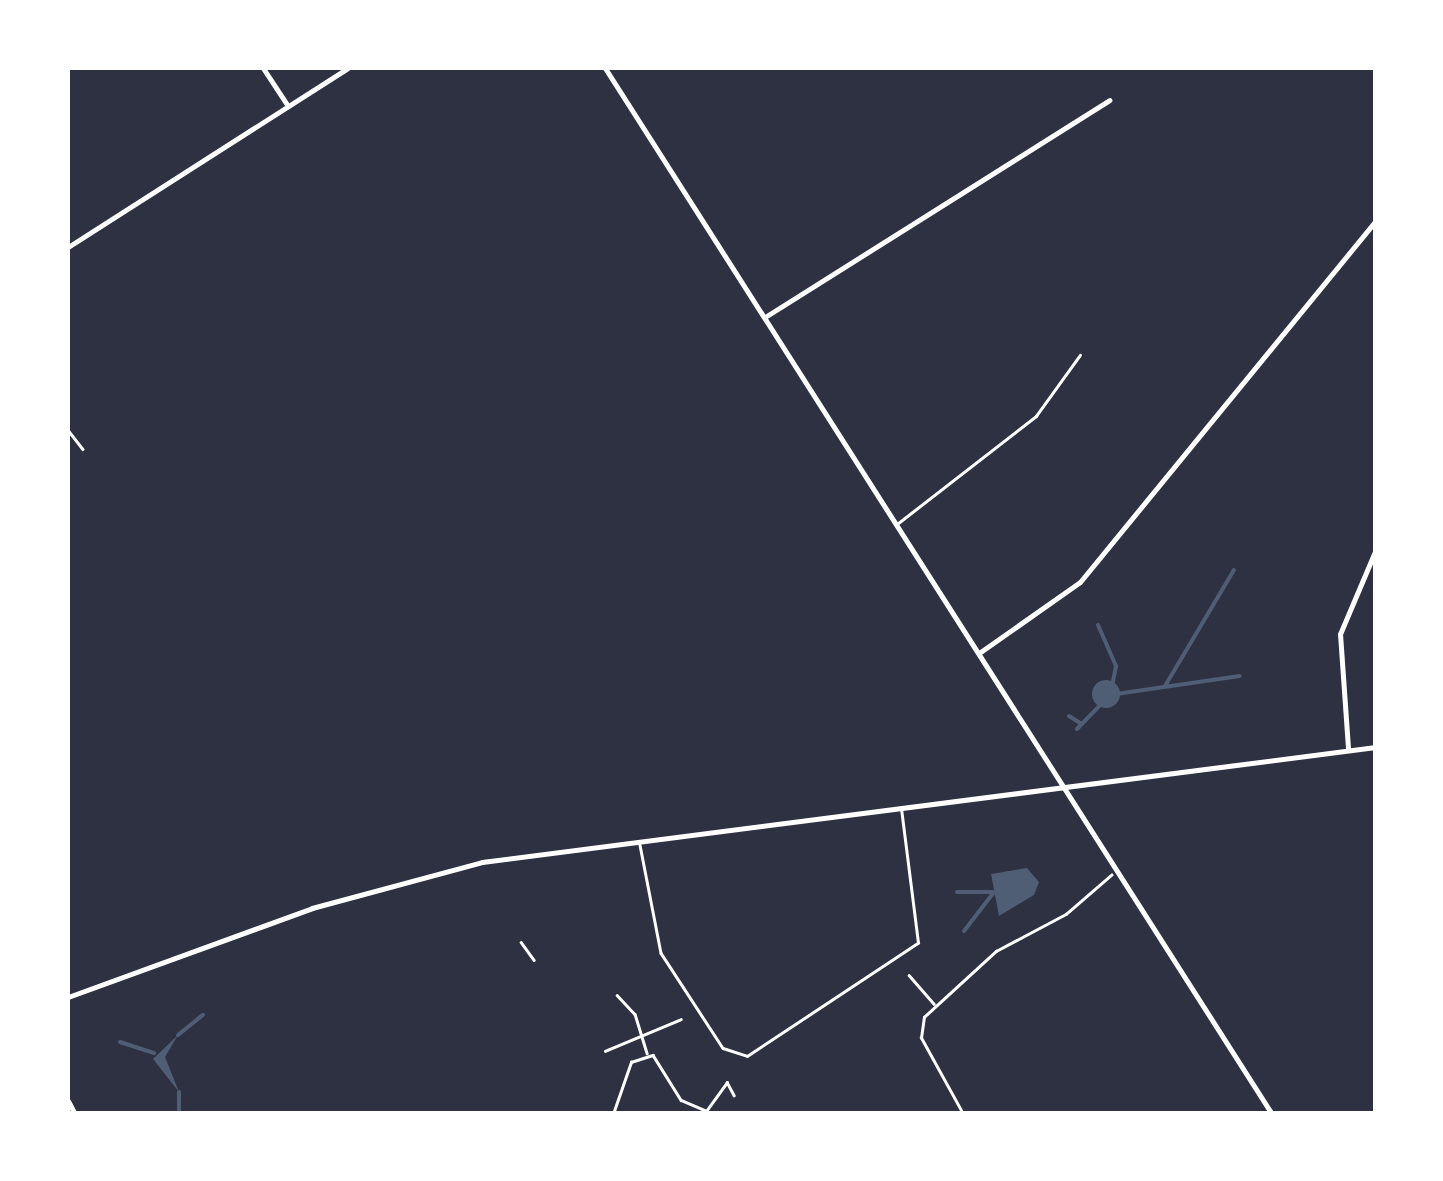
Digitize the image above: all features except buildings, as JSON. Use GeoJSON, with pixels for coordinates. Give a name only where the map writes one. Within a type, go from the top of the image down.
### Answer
{"type":"FeatureCollection","features":[{"type":"Feature","properties":{"kind":"street"},"geometry":{"type":"LineString","coordinates":[[262,68],[288,106]]}},
{"type":"Feature","properties":{"kind":"street"},"geometry":{"type":"LineString","coordinates":[[68,247],[348,68]]}},
{"type":"Feature","properties":{"kind":"street"},"geometry":{"type":"LineString","coordinates":[[605,68],[1272,1114]]}},
{"type":"Feature","properties":{"kind":"street"},"geometry":{"type":"LineString","coordinates":[[764,318],[1108,100]]}},
{"type":"Feature","properties":{"kind":"street"},"geometry":{"type":"LineString","coordinates":[[979,653],[1080,582],[1376,221]]}},
{"type":"Feature","properties":{"kind":"street"},"geometry":{"type":"LineString","coordinates":[[1348,748],[1340,634],[1376,549]]}},
{"type":"Feature","properties":{"kind":"street"},"geometry":{"type":"LineString","coordinates":[[68,997],[414,876],[1064,785],[1376,747]]}},
{"type":"Feature","properties":{"kind":"street"},"geometry":{"type":"LineString","coordinates":[[68,1101],[76,1114]]}},
{"type":"Feature","properties":{"kind":"lane"},"geometry":{"type":"LineString","coordinates":[[896,524],[1036,416],[1080,356]]}},
{"type":"Feature","properties":{"kind":"lane"},"geometry":{"type":"LineString","coordinates":[[68,430],[83,449]]}},
{"type":"Feature","properties":{"kind":"lane"},"geometry":{"type":"LineString","coordinates":[[640,842],[656,943],[724,1048],[747,1056],[918,943],[901,808]]}},
{"type":"Feature","properties":{"kind":"path"},"geometry":{"type":"LineString","coordinates":[[963,1114],[921,1038],[935,1005],[1116,870]]}},
{"type":"Feature","properties":{"kind":"path"},"geometry":{"type":"LineString","coordinates":[[521,942],[534,960]]}},
{"type":"Feature","properties":{"kind":"path"},"geometry":{"type":"LineString","coordinates":[[910,975],[935,1005]]}},
{"type":"Feature","properties":{"kind":"path"},"geometry":{"type":"LineString","coordinates":[[616,994],[644,1033],[648,1056]]}},
{"type":"Feature","properties":{"kind":"path"},"geometry":{"type":"LineString","coordinates":[[605,1050],[681,1019]]}},
{"type":"Feature","properties":{"kind":"path"},"geometry":{"type":"LineString","coordinates":[[613,1114],[631,1062],[648,1056],[660,1058],[680,1100],[704,1112],[727,1082],[734,1095]]}},
{"type":"Feature","properties":{"kind":"water"},"geometry":{"type":"Polygon","coordinates":[[[1106,680],[1116,684],[1120,694],[1116,704],[1106,708],[1096,704],[1092,694],[1096,684],[1106,680]]]}},
{"type":"Feature","properties":{"kind":"water"},"geometry":{"type":"Polygon","coordinates":[[[1027,868],[1039,882],[1034,895],[999,916],[991,874],[1027,868]]]}},
{"type":"Feature","properties":{"kind":"water"},"geometry":{"type":"Polygon","coordinates":[[[178,1035],[165,1057],[179,1092],[153,1059],[178,1035]]]}},
{"type":"Feature","properties":{"kind":"waterway"},"geometry":{"type":"LineString","coordinates":[[1165,686],[1234,570]]}},
{"type":"Feature","properties":{"kind":"waterway"},"geometry":{"type":"LineString","coordinates":[[1098,625],[1116,666],[1112,686]]}},
{"type":"Feature","properties":{"kind":"waterway"},"geometry":{"type":"LineString","coordinates":[[1116,694],[1240,676]]}},
{"type":"Feature","properties":{"kind":"waterway"},"geometry":{"type":"LineString","coordinates":[[1077,729],[1101,704]]}},
{"type":"Feature","properties":{"kind":"waterway"},"geometry":{"type":"LineString","coordinates":[[1069,716],[1082,724]]}},
{"type":"Feature","properties":{"kind":"waterway"},"geometry":{"type":"LineString","coordinates":[[957,892],[992,892]]}},
{"type":"Feature","properties":{"kind":"waterway"},"geometry":{"type":"LineString","coordinates":[[964,931],[994,892]]}},
{"type":"Feature","properties":{"kind":"waterway"},"geometry":{"type":"LineString","coordinates":[[178,1035],[203,1015]]}},
{"type":"Feature","properties":{"kind":"waterway"},"geometry":{"type":"LineString","coordinates":[[120,1042],[154,1053]]}},
{"type":"Feature","properties":{"kind":"waterway"},"geometry":{"type":"LineString","coordinates":[[179,1092],[179,1114]]}}]}
